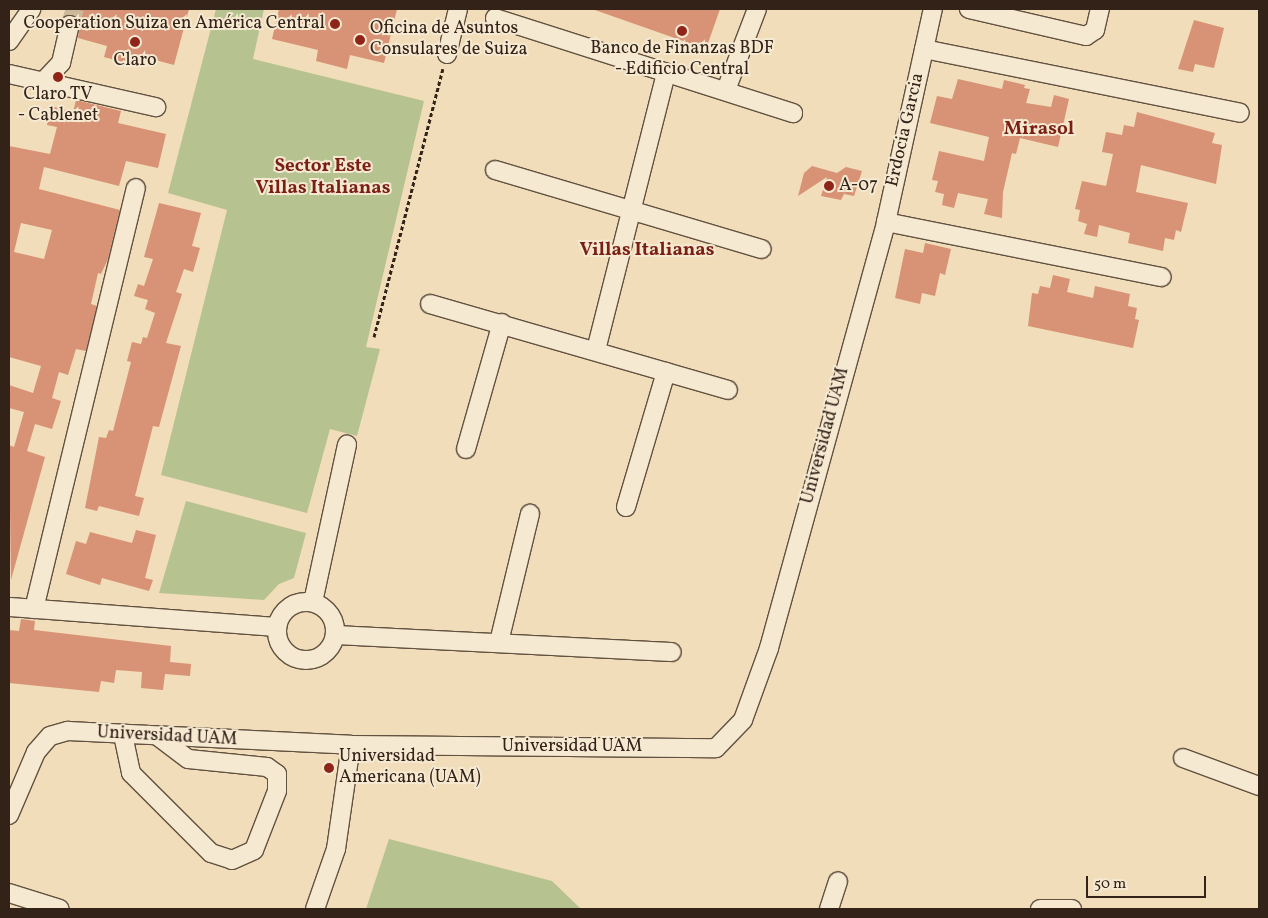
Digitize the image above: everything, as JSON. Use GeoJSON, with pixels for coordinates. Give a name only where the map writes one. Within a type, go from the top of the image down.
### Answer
{"type":"FeatureCollection","features":[{"type":"Feature","properties":{"kind":"street"},"geometry":{"type":"LineString","coordinates":[[9,41],[31,9]]}},
{"type":"Feature","properties":{"kind":"street"},"geometry":{"type":"LineString","coordinates":[[447,54],[458,9]]}},
{"type":"Feature","properties":{"kind":"street"},"geometry":{"type":"LineString","coordinates":[[726,90],[757,9]]}},
{"type":"Feature","properties":{"kind":"street","name":"Erdocia Garcia"},"geometry":{"type":"LineString","coordinates":[[861,308],[886,222],[933,9]]}},
{"type":"Feature","properties":{"kind":"street"},"geometry":{"type":"LineString","coordinates":[[969,9],[1086,36],[1095,30],[1100,9]]}},
{"type":"Feature","properties":{"kind":"street"},"geometry":{"type":"LineString","coordinates":[[495,18],[666,73],[726,90],[793,114]]}},
{"type":"Feature","properties":{"kind":"street"},"geometry":{"type":"LineString","coordinates":[[44,81],[60,63],[70,25]]}},
{"type":"Feature","properties":{"kind":"street"},"geometry":{"type":"LineString","coordinates":[[924,49],[1240,112]]}},
{"type":"Feature","properties":{"kind":"street"},"geometry":{"type":"LineString","coordinates":[[596,350],[666,73]]}},
{"type":"Feature","properties":{"kind":"street"},"geometry":{"type":"LineString","coordinates":[[9,74],[156,107]]}},
{"type":"Feature","properties":{"kind":"street"},"geometry":{"type":"LineString","coordinates":[[495,170],[762,249]]}},
{"type":"Feature","properties":{"kind":"street"},"geometry":{"type":"LineString","coordinates":[[34,609],[136,188]]}},
{"type":"Feature","properties":{"kind":"street"},"geometry":{"type":"LineString","coordinates":[[886,222],[1162,277]]}},
{"type":"Feature","properties":{"kind":"street"},"geometry":{"type":"LineString","coordinates":[[430,304],[596,350],[728,390]]}},
{"type":"Feature","properties":{"kind":"street","name":"Universidad UAM"},"geometry":{"type":"LineString","coordinates":[[9,815],[15,782],[36,752],[50,736],[68,731],[351,745],[716,748],[743,720],[769,648],[861,308]]}},
{"type":"Feature","properties":{"kind":"street"},"geometry":{"type":"LineString","coordinates":[[466,449],[502,323]]}},
{"type":"Feature","properties":{"kind":"street"},"geometry":{"type":"LineString","coordinates":[[626,507],[666,372]]}},
{"type":"Feature","properties":{"kind":"street"},"geometry":{"type":"LineString","coordinates":[[313,602],[347,445]]}},
{"type":"Feature","properties":{"kind":"street"},"geometry":{"type":"LineString","coordinates":[[499,642],[530,514]]}},
{"type":"Feature","properties":{"kind":"street"},"geometry":{"type":"LineString","coordinates":[[313,602],[326,609],[334,620],[336,635],[326,652],[308,660],[298,658],[282,647],[277,628],[285,610],[293,604],[313,602]]}},
{"type":"Feature","properties":{"kind":"street"},"geometry":{"type":"LineString","coordinates":[[9,607],[277,628]]}},
{"type":"Feature","properties":{"kind":"street"},"geometry":{"type":"LineString","coordinates":[[336,635],[672,652]]}},
{"type":"Feature","properties":{"kind":"street"},"geometry":{"type":"LineString","coordinates":[[123,735],[131,773],[211,853],[232,860],[254,850],[277,791],[277,774],[267,767],[188,759],[159,737]]}},
{"type":"Feature","properties":{"kind":"street"},"geometry":{"type":"LineString","coordinates":[[315,909],[336,849],[351,745]]}},
{"type":"Feature","properties":{"kind":"street"},"geometry":{"type":"LineString","coordinates":[[1183,758],[1259,786]]}},
{"type":"Feature","properties":{"kind":"street"},"geometry":{"type":"LineString","coordinates":[[829,909],[838,881]]}},
{"type":"Feature","properties":{"kind":"street"},"geometry":{"type":"LineString","coordinates":[[9,893],[60,909]]}},
{"type":"Feature","properties":{"kind":"street"},"geometry":{"type":"LineString","coordinates":[[1040,909],[1072,909]]}},
{"type":"Feature","properties":{"kind":"path"},"geometry":{"type":"LineString","coordinates":[[374,337],[447,54]]}},
{"type":"Feature","properties":{"kind":"green space"},"geometry":{"type":"Polygon","coordinates":[[[216,9],[264,9],[253,59],[424,101],[366,347],[380,349],[357,436],[330,429],[307,513],[161,475],[227,210],[168,193],[216,9]]]}},
{"type":"Feature","properties":{"kind":"green space"},"geometry":{"type":"Polygon","coordinates":[[[186,501],[306,533],[294,578],[279,584],[264,600],[159,593],[186,501]]]}},
{"type":"Feature","properties":{"kind":"green space"},"geometry":{"type":"Polygon","coordinates":[[[389,839],[552,881],[581,909],[366,909],[389,839]]]}},
{"type":"Feature","properties":{"kind":"building","name":"Claro"},"geometry":{"type":"Polygon","coordinates":[[[67,9],[189,9],[174,65],[137,55],[134,65],[104,57],[107,46],[78,38],[80,22],[73,15],[66,16],[67,9]]]}},
{"type":"Feature","properties":{"kind":"building","name":"Cooperation Suiza en América Central"},"geometry":{"type":"Polygon","coordinates":[[[279,9],[397,9],[384,63],[350,55],[347,69],[316,61],[318,50],[272,39],[279,9]]]}},
{"type":"Feature","properties":{"kind":"building","name":"Banco de Finanzas BDF - Edificio Central"},"geometry":{"type":"Polygon","coordinates":[[[592,9],[720,9],[706,49],[592,9]]]}},
{"type":"Feature","properties":{"kind":"building"},"geometry":{"type":"Polygon","coordinates":[[[1194,20],[1224,28],[1214,68],[1195,64],[1193,72],[1178,69],[1194,20]]]}},
{"type":"Feature","properties":{"kind":"building"},"geometry":{"type":"Polygon","coordinates":[[[958,79],[1002,89],[1004,80],[1025,85],[1024,88],[1030,89],[1026,103],[1051,107],[1054,95],[1069,99],[1058,147],[1020,138],[1016,154],[1012,153],[1003,192],[1002,218],[984,214],[988,199],[958,193],[954,208],[942,205],[944,194],[935,192],[938,181],[932,180],[939,151],[984,161],[989,137],[930,123],[937,96],[952,99],[958,79]]]}},
{"type":"Feature","properties":{"kind":"building"},"geometry":{"type":"Polygon","coordinates":[[[76,100],[121,111],[118,123],[166,134],[158,168],[126,161],[119,186],[44,167],[39,189],[120,210],[108,259],[101,274],[98,273],[91,304],[97,306],[86,351],[76,349],[68,375],[59,372],[52,398],[61,401],[52,429],[35,424],[27,451],[45,457],[11,580],[9,445],[14,447],[24,412],[9,408],[9,385],[33,393],[41,366],[9,357],[9,146],[50,154],[57,127],[47,125],[51,106],[73,112],[76,100]],[[21,223],[14,252],[44,259],[52,230],[21,223]]]}},
{"type":"Feature","properties":{"kind":"building"},"geometry":{"type":"Polygon","coordinates":[[[1137,112],[1215,133],[1212,143],[1222,145],[1216,184],[1141,165],[1136,192],[1188,203],[1181,232],[1176,230],[1174,240],[1165,238],[1163,251],[1128,243],[1130,233],[1099,225],[1097,237],[1084,234],[1087,224],[1078,221],[1080,210],[1075,209],[1082,181],[1106,186],[1113,154],[1102,152],[1106,132],[1122,135],[1124,125],[1134,127],[1137,112]]]}},
{"type":"Feature","properties":{"kind":"building","name":"A-07"},"geometry":{"type":"Polygon","coordinates":[[[812,166],[837,173],[846,167],[862,171],[854,196],[844,194],[841,200],[821,196],[827,177],[798,196],[804,173],[812,166]]]}},
{"type":"Feature","properties":{"kind":"building"},"geometry":{"type":"Polygon","coordinates":[[[159,203],[201,213],[192,246],[200,248],[193,272],[184,269],[176,292],[182,294],[166,343],[181,346],[159,427],[153,426],[135,496],[144,498],[139,516],[99,506],[97,511],[85,508],[99,437],[106,438],[109,430],[113,431],[131,362],[127,361],[132,342],[141,344],[143,337],[147,338],[155,313],[145,309],[148,300],[134,296],[138,284],[144,286],[153,259],[144,257],[159,203]]]}},
{"type":"Feature","properties":{"kind":"building"},"geometry":{"type":"Polygon","coordinates":[[[925,243],[951,249],[945,275],[940,273],[935,296],[922,293],[920,304],[895,298],[905,249],[923,253],[925,243]]]}},
{"type":"Feature","properties":{"kind":"building"},"geometry":{"type":"Polygon","coordinates":[[[1053,275],[1070,279],[1067,292],[1093,298],[1095,286],[1130,294],[1128,306],[1137,308],[1135,319],[1139,320],[1133,348],[1028,326],[1032,293],[1038,294],[1040,286],[1050,288],[1053,275]]]}},
{"type":"Feature","properties":{"kind":"building"},"geometry":{"type":"Polygon","coordinates":[[[136,530],[156,535],[145,578],[153,580],[149,591],[102,578],[100,585],[66,574],[76,541],[86,544],[90,532],[132,543],[136,530]]]}},
{"type":"Feature","properties":{"kind":"building"},"geometry":{"type":"Polygon","coordinates":[[[21,619],[35,621],[34,630],[171,646],[170,662],[191,664],[190,676],[165,674],[163,690],[141,688],[142,672],[116,670],[114,683],[101,681],[99,692],[9,683],[9,630],[19,631],[21,619]]]}},
{"type":"Feature","properties":{"kind":"tunnel"},"geometry":{"type":"LineString","coordinates":[[70,25],[75,9]]}},
{"type":"Feature","properties":{"kind":"place","name":"Cooperation Suiza en América Central"},"geometry":{"type":"Point","coordinates":[335,24]}},
{"type":"Feature","properties":{"kind":"place","name":"Banco de Finanzas BDF - Edificio Central"},"geometry":{"type":"Point","coordinates":[682,31]}},
{"type":"Feature","properties":{"kind":"place","name":"Oficina de Asuntos Consulares de Suiza"},"geometry":{"type":"Point","coordinates":[360,40]}},
{"type":"Feature","properties":{"kind":"place","name":"Claro"},"geometry":{"type":"Point","coordinates":[135,42]}},
{"type":"Feature","properties":{"kind":"place","name":"Claro TV - Cablenet"},"geometry":{"type":"Point","coordinates":[58,77]}},
{"type":"Feature","properties":{"kind":"place","name":"A-07"},"geometry":{"type":"Point","coordinates":[829,186]}},
{"type":"Feature","properties":{"kind":"place","name":"Universidad Americana (UAM)"},"geometry":{"type":"Point","coordinates":[329,768]}},
{"type":"Feature","properties":{"kind":"district","name":"Mirasol"},"geometry":{"type":"Point","coordinates":[1039,130]}},
{"type":"Feature","properties":{"kind":"district","name":"Sector Este Villas Italianas"},"geometry":{"type":"Point","coordinates":[323,178]}},
{"type":"Feature","properties":{"kind":"district","name":"Villas Italianas"},"geometry":{"type":"Point","coordinates":[647,251]}}]}
